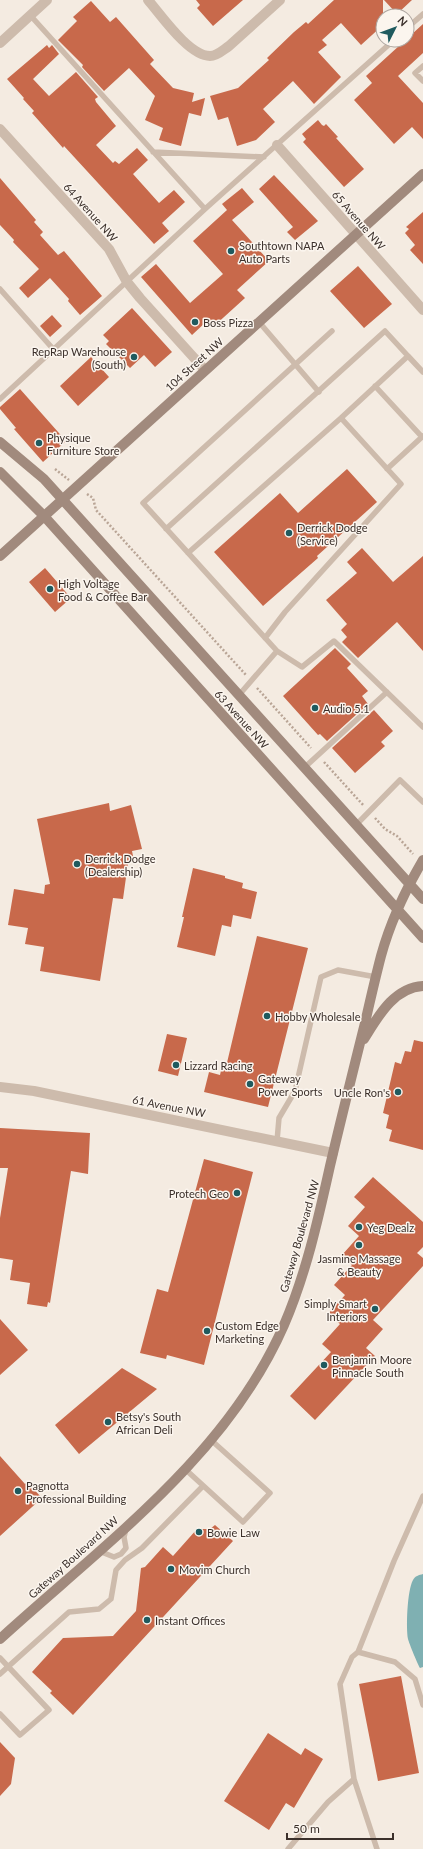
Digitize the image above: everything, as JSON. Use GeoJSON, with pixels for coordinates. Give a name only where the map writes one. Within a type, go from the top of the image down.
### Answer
{"type":"FeatureCollection","features":[{"type":"Feature","properties":{"kind":"main road","name":"104 Street NW"},"geometry":{"type":"LineString","coordinates":[[0,556],[204,370],[423,174]]}},
{"type":"Feature","properties":{"kind":"main road","name":"63 Avenue NW"},"geometry":{"type":"LineString","coordinates":[[0,442],[44,479],[423,899]]}},
{"type":"Feature","properties":{"kind":"main road","name":"63 Avenue NW"},"geometry":{"type":"LineString","coordinates":[[0,472],[44,516],[423,938]]}},
{"type":"Feature","properties":{"kind":"main road","name":"Gateway Boulevard NW"},"geometry":{"type":"LineString","coordinates":[[0,1639],[126,1526],[185,1469],[211,1440],[243,1398],[265,1361],[284,1324],[301,1280],[315,1229],[381,955],[398,910],[422,861]]}},
{"type":"Feature","properties":{"kind":"main road"},"geometry":{"type":"LineString","coordinates":[[359,1046],[387,1005],[406,991],[423,986]]}},
{"type":"Feature","properties":{"kind":"street"},"geometry":{"type":"LineString","coordinates":[[0,43],[47,0]]}},
{"type":"Feature","properties":{"kind":"street"},"geometry":{"type":"LineString","coordinates":[[148,0],[190,48],[199,53],[210,56],[220,53],[229,46],[280,0]]}},
{"type":"Feature","properties":{"kind":"street","name":"64 Avenue NW"},"geometry":{"type":"LineString","coordinates":[[0,129],[109,249],[127,282],[204,370]]}},
{"type":"Feature","properties":{"kind":"street","name":"65 Avenue NW"},"geometry":{"type":"LineString","coordinates":[[277,145],[423,310]]}},
{"type":"Feature","properties":{"kind":"street","name":"61 Avenue NW"},"geometry":{"type":"LineString","coordinates":[[0,1087],[34,1091],[277,1140],[333,1153]]}},
{"type":"Feature","properties":{"kind":"lane"},"geometry":{"type":"LineString","coordinates":[[415,21],[423,14]]}},
{"type":"Feature","properties":{"kind":"lane"},"geometry":{"type":"LineString","coordinates":[[30,16],[205,209]]}},
{"type":"Feature","properties":{"kind":"lane"},"geometry":{"type":"LineString","coordinates":[[0,400],[205,209],[385,48]]}},
{"type":"Feature","properties":{"kind":"lane"},"geometry":{"type":"LineString","coordinates":[[423,66],[416,73],[423,82]]}},
{"type":"Feature","properties":{"kind":"lane"},"geometry":{"type":"LineString","coordinates":[[153,152],[264,157]]}},
{"type":"Feature","properties":{"kind":"lane"},"geometry":{"type":"LineString","coordinates":[[0,289],[54,350]]}},
{"type":"Feature","properties":{"kind":"lane"},"geometry":{"type":"LineString","coordinates":[[259,322],[319,392]]}},
{"type":"Feature","properties":{"kind":"lane"},"geometry":{"type":"LineString","coordinates":[[332,331],[143,503],[277,651],[302,667],[334,641],[423,727]]}},
{"type":"Feature","properties":{"kind":"lane"},"geometry":{"type":"LineString","coordinates":[[166,529],[385,331],[423,372]]}},
{"type":"Feature","properties":{"kind":"lane"},"geometry":{"type":"LineString","coordinates":[[188,553],[341,418],[408,356]]}},
{"type":"Feature","properties":{"kind":"lane"},"geometry":{"type":"LineString","coordinates":[[375,386],[422,437],[387,469]]}},
{"type":"Feature","properties":{"kind":"lane"},"geometry":{"type":"LineString","coordinates":[[265,638],[285,612],[401,484],[341,418]]}},
{"type":"Feature","properties":{"kind":"lane"},"geometry":{"type":"LineString","coordinates":[[239,695],[250,680],[277,651]]}},
{"type":"Feature","properties":{"kind":"lane"},"geometry":{"type":"LineString","coordinates":[[305,767],[387,692]]}},
{"type":"Feature","properties":{"kind":"lane"},"geometry":{"type":"LineString","coordinates":[[356,825],[400,780],[423,802]]}},
{"type":"Feature","properties":{"kind":"lane"},"geometry":{"type":"LineString","coordinates":[[277,1140],[280,1118],[295,1091],[320,977],[338,970],[376,977]]}},
{"type":"Feature","properties":{"kind":"lane"},"geometry":{"type":"LineString","coordinates":[[185,1469],[243,1522],[270,1493],[211,1440]]}},
{"type":"Feature","properties":{"kind":"lane"},"geometry":{"type":"LineString","coordinates":[[0,1674],[69,1612],[99,1610],[111,1599],[116,1570],[125,1560],[142,1548],[203,1486]]}},
{"type":"Feature","properties":{"kind":"lane"},"geometry":{"type":"LineString","coordinates":[[377,1849],[354,1779],[340,1684],[352,1657],[358,1652],[394,1562],[423,1496]]}},
{"type":"Feature","properties":{"kind":"lane"},"geometry":{"type":"LineString","coordinates":[[98,1551],[114,1557],[121,1554],[126,1548],[124,1537],[126,1526]]}},
{"type":"Feature","properties":{"kind":"lane"},"geometry":{"type":"LineString","coordinates":[[121,1554],[125,1560]]}},
{"type":"Feature","properties":{"kind":"lane"},"geometry":{"type":"LineString","coordinates":[[358,1652],[395,1662],[416,1679],[423,1705]]}},
{"type":"Feature","properties":{"kind":"lane"},"geometry":{"type":"LineString","coordinates":[[0,1658],[49,1710],[20,1735],[0,1714]]}},
{"type":"Feature","properties":{"kind":"lane"},"geometry":{"type":"LineString","coordinates":[[288,1849],[328,1802],[354,1779]]}},
{"type":"Feature","properties":{"kind":"path"},"geometry":{"type":"LineString","coordinates":[[93,498],[96,510],[384,829],[397,836],[422,861]]}},
{"type":"Feature","properties":{"kind":"water"},"geometry":{"type":"Polygon","coordinates":[[[423,1574],[423,1667],[420,1668],[408,1639],[407,1618],[411,1585],[415,1578],[423,1574]]]}},
{"type":"Feature","properties":{"kind":"building"},"geometry":{"type":"Polygon","coordinates":[[[196,0],[243,0],[213,26],[197,8],[200,5],[196,0]]]}},
{"type":"Feature","properties":{"kind":"building"},"geometry":{"type":"Polygon","coordinates":[[[334,0],[383,0],[383,8],[375,8],[375,32],[361,45],[341,23],[322,40],[327,45],[318,52],[341,77],[314,104],[293,81],[263,109],[275,122],[256,140],[237,146],[228,117],[218,120],[210,96],[238,88],[269,60],[267,58],[294,32],[306,22],[308,24],[334,0]]]}},
{"type":"Feature","properties":{"kind":"building"},"geometry":{"type":"Polygon","coordinates":[[[384,0],[412,0],[403,8],[391,8],[384,0]]]}},
{"type":"Feature","properties":{"kind":"building"},"geometry":{"type":"Polygon","coordinates":[[[91,1],[110,22],[116,17],[154,60],[150,64],[173,88],[194,93],[192,102],[205,98],[201,116],[189,113],[181,146],[159,140],[163,128],[145,120],[155,96],[129,68],[104,91],[82,67],[83,65],[58,40],[77,21],[73,17],[91,1]]]}},
{"type":"Feature","properties":{"kind":"building"},"geometry":{"type":"Polygon","coordinates":[[[423,24],[423,53],[398,76],[423,103],[423,139],[412,127],[394,144],[354,100],[372,83],[366,76],[397,48],[415,48],[415,31],[423,24]]]}},
{"type":"Feature","properties":{"kind":"building"},"geometry":{"type":"Polygon","coordinates":[[[47,45],[49,48],[52,45],[59,54],[33,79],[49,96],[76,72],[98,97],[95,99],[96,102],[116,126],[96,145],[113,163],[115,161],[119,164],[137,148],[148,160],[133,174],[159,203],[174,190],[185,202],[162,223],[169,231],[154,244],[64,146],[63,148],[32,113],[34,111],[7,79],[47,45]]]}},
{"type":"Feature","properties":{"kind":"building"},"geometry":{"type":"Polygon","coordinates":[[[318,120],[324,126],[326,124],[338,137],[336,138],[364,169],[344,187],[303,142],[306,139],[302,134],[318,120]]]}},
{"type":"Feature","properties":{"kind":"building"},"geometry":{"type":"Polygon","coordinates":[[[274,175],[318,221],[295,240],[287,232],[293,227],[259,189],[274,175]]]}},
{"type":"Feature","properties":{"kind":"building"},"geometry":{"type":"Polygon","coordinates":[[[0,178],[36,220],[34,222],[43,232],[40,235],[58,255],[64,251],[102,296],[80,315],[68,301],[69,299],[50,278],[28,298],[19,288],[39,269],[13,242],[14,240],[0,225],[0,178]]]}},
{"type":"Feature","properties":{"kind":"building"},"geometry":{"type":"Polygon","coordinates":[[[242,188],[254,202],[232,220],[269,261],[237,290],[245,298],[213,327],[207,321],[192,335],[141,277],[156,264],[190,303],[223,274],[193,241],[227,210],[222,204],[242,188]]]}},
{"type":"Feature","properties":{"kind":"building"},"geometry":{"type":"Polygon","coordinates":[[[423,212],[423,264],[410,250],[415,245],[405,233],[409,229],[406,227],[423,212]]]}},
{"type":"Feature","properties":{"kind":"building"},"geometry":{"type":"Polygon","coordinates":[[[358,266],[392,304],[364,328],[330,291],[358,266]]]}},
{"type":"Feature","properties":{"kind":"building"},"geometry":{"type":"Polygon","coordinates":[[[132,308],[172,352],[155,367],[144,355],[130,368],[106,344],[109,341],[103,335],[132,308]]]}},
{"type":"Feature","properties":{"kind":"building"},"geometry":{"type":"Polygon","coordinates":[[[52,315],[62,326],[50,337],[40,326],[52,315]]]}},
{"type":"Feature","properties":{"kind":"building"},"geometry":{"type":"Polygon","coordinates":[[[91,357],[109,377],[78,406],[60,386],[91,357]]]}},
{"type":"Feature","properties":{"kind":"building"},"geometry":{"type":"Polygon","coordinates":[[[20,389],[66,441],[43,462],[14,429],[16,428],[0,409],[0,407],[20,389]]]}},
{"type":"Feature","properties":{"kind":"building","name":"Derrick Dodge (Service)"},"geometry":{"type":"Polygon","coordinates":[[[347,469],[377,502],[317,556],[318,558],[263,606],[214,552],[280,493],[298,513],[347,469]]]}},
{"type":"Feature","properties":{"kind":"building"},"geometry":{"type":"Polygon","coordinates":[[[362,548],[393,582],[423,556],[423,651],[397,622],[358,658],[342,642],[347,637],[341,630],[347,624],[326,600],[357,573],[347,562],[362,548]]]}},
{"type":"Feature","properties":{"kind":"building"},"geometry":{"type":"Polygon","coordinates":[[[45,568],[71,598],[55,612],[29,582],[45,568]]]}},
{"type":"Feature","properties":{"kind":"building"},"geometry":{"type":"Polygon","coordinates":[[[335,648],[351,664],[347,668],[368,691],[362,696],[368,704],[327,741],[320,734],[318,735],[283,696],[335,648]]]}},
{"type":"Feature","properties":{"kind":"building"},"geometry":{"type":"Polygon","coordinates":[[[374,710],[393,731],[381,742],[385,746],[355,773],[332,748],[374,710]]]}},
{"type":"Feature","properties":{"kind":"building"},"geometry":{"type":"Polygon","coordinates":[[[109,803],[110,811],[131,805],[142,849],[132,851],[134,861],[128,863],[123,899],[113,898],[100,981],[40,971],[44,947],[25,944],[28,928],[8,925],[14,889],[44,894],[45,885],[50,884],[37,819],[109,803]]]}},
{"type":"Feature","properties":{"kind":"building"},"geometry":{"type":"Polygon","coordinates":[[[193,868],[225,876],[225,878],[243,883],[242,888],[257,892],[251,919],[233,915],[231,927],[222,925],[215,956],[177,947],[193,868]]]}},
{"type":"Feature","properties":{"kind":"building"},"geometry":{"type":"Polygon","coordinates":[[[257,936],[308,948],[268,1107],[204,1092],[209,1072],[220,1075],[222,1066],[226,1067],[257,936]]]}},
{"type":"Feature","properties":{"kind":"building"},"geometry":{"type":"Polygon","coordinates":[[[167,1034],[187,1038],[178,1076],[158,1071],[167,1034]]]}},
{"type":"Feature","properties":{"kind":"building"},"geometry":{"type":"Polygon","coordinates":[[[414,1040],[423,1042],[423,1150],[389,1141],[392,1130],[386,1128],[389,1115],[383,1113],[395,1062],[401,1064],[405,1051],[411,1052],[414,1040]]]}},
{"type":"Feature","properties":{"kind":"building"},"geometry":{"type":"Polygon","coordinates":[[[0,1128],[90,1133],[88,1174],[71,1171],[50,1303],[48,1302],[47,1307],[27,1304],[30,1283],[10,1280],[13,1260],[0,1258],[0,1218],[8,1168],[0,1168],[0,1128]]]}},
{"type":"Feature","properties":{"kind":"building"},"geometry":{"type":"Polygon","coordinates":[[[204,1159],[253,1172],[204,1365],[167,1355],[166,1359],[140,1353],[157,1289],[168,1292],[204,1159]]]}},
{"type":"Feature","properties":{"kind":"building"},"geometry":{"type":"Polygon","coordinates":[[[373,1177],[423,1222],[423,1247],[417,1253],[423,1258],[423,1266],[373,1320],[383,1329],[366,1348],[375,1356],[315,1420],[290,1396],[331,1352],[322,1344],[340,1324],[328,1314],[345,1295],[334,1285],[352,1265],[342,1255],[359,1236],[348,1226],[365,1207],[354,1197],[373,1177]]]}},
{"type":"Feature","properties":{"kind":"building"},"geometry":{"type":"Polygon","coordinates":[[[0,1319],[28,1350],[0,1375],[0,1319]]]}},
{"type":"Feature","properties":{"kind":"building"},"geometry":{"type":"Polygon","coordinates":[[[122,1368],[157,1389],[79,1454],[55,1425],[122,1368]]]}},
{"type":"Feature","properties":{"kind":"building","name":"Pagnotta Professional Building"},"geometry":{"type":"Polygon","coordinates":[[[0,1456],[25,1484],[27,1482],[42,1498],[0,1536],[0,1456]]]}},
{"type":"Feature","properties":{"kind":"building","name":"Instant Offices"},"geometry":{"type":"Polygon","coordinates":[[[215,1525],[233,1541],[73,1715],[50,1693],[52,1691],[32,1672],[63,1638],[113,1636],[136,1611],[141,1568],[145,1567],[163,1547],[173,1556],[197,1529],[210,1529],[215,1525]]]}},
{"type":"Feature","properties":{"kind":"building"},"geometry":{"type":"Polygon","coordinates":[[[401,1676],[419,1773],[378,1781],[359,1684],[401,1676]]]}},
{"type":"Feature","properties":{"kind":"building"},"geometry":{"type":"Polygon","coordinates":[[[268,1733],[301,1755],[305,1748],[323,1759],[294,1808],[286,1803],[269,1830],[224,1801],[268,1733]]]}},
{"type":"Feature","properties":{"kind":"building"},"geometry":{"type":"Polygon","coordinates":[[[0,1742],[15,1758],[11,1784],[0,1796],[0,1742]]]}},
{"type":"Feature","properties":{"kind":"place","name":"Southtown NAPA Auto Parts"},"geometry":{"type":"Point","coordinates":[231,251]}},
{"type":"Feature","properties":{"kind":"place","name":"Boss Pizza"},"geometry":{"type":"Point","coordinates":[195,322]}},
{"type":"Feature","properties":{"kind":"place","name":"RepRap Warehouse (South)"},"geometry":{"type":"Point","coordinates":[134,357]}},
{"type":"Feature","properties":{"kind":"place","name":"Physique Furniture Store"},"geometry":{"type":"Point","coordinates":[39,443]}},
{"type":"Feature","properties":{"kind":"place","name":"Derrick Dodge (Service)"},"geometry":{"type":"Point","coordinates":[289,533]}},
{"type":"Feature","properties":{"kind":"place","name":"High Voltage Food & Coffee Bar"},"geometry":{"type":"Point","coordinates":[50,589]}},
{"type":"Feature","properties":{"kind":"place","name":"Audio 5.1"},"geometry":{"type":"Point","coordinates":[315,708]}},
{"type":"Feature","properties":{"kind":"place","name":"Derrick Dodge (Dealership)"},"geometry":{"type":"Point","coordinates":[77,864]}},
{"type":"Feature","properties":{"kind":"place","name":"Hobby Wholesale"},"geometry":{"type":"Point","coordinates":[267,1016]}},
{"type":"Feature","properties":{"kind":"place","name":"Lizzard Racing"},"geometry":{"type":"Point","coordinates":[176,1065]}},
{"type":"Feature","properties":{"kind":"place","name":"Gateway Power Sports"},"geometry":{"type":"Point","coordinates":[250,1084]}},
{"type":"Feature","properties":{"kind":"place","name":"Uncle Ron's"},"geometry":{"type":"Point","coordinates":[398,1092]}},
{"type":"Feature","properties":{"kind":"place","name":"Protech Geo"},"geometry":{"type":"Point","coordinates":[237,1193]}},
{"type":"Feature","properties":{"kind":"place","name":"Yeg Dealz"},"geometry":{"type":"Point","coordinates":[359,1227]}},
{"type":"Feature","properties":{"kind":"place","name":"Jasmine Massage & Beauty"},"geometry":{"type":"Point","coordinates":[359,1245]}},
{"type":"Feature","properties":{"kind":"place","name":"Simply Smart Interiors"},"geometry":{"type":"Point","coordinates":[375,1309]}},
{"type":"Feature","properties":{"kind":"place","name":"Custom Edge Marketing"},"geometry":{"type":"Point","coordinates":[207,1331]}},
{"type":"Feature","properties":{"kind":"place","name":"Benjamin Moore Pinnacle South"},"geometry":{"type":"Point","coordinates":[324,1365]}},
{"type":"Feature","properties":{"kind":"place","name":"Betsy's South African Deli"},"geometry":{"type":"Point","coordinates":[108,1422]}},
{"type":"Feature","properties":{"kind":"place","name":"Pagnotta Professional Building"},"geometry":{"type":"Point","coordinates":[18,1491]}},
{"type":"Feature","properties":{"kind":"place","name":"Bowie Law"},"geometry":{"type":"Point","coordinates":[199,1532]}},
{"type":"Feature","properties":{"kind":"place","name":"Movim Church"},"geometry":{"type":"Point","coordinates":[171,1569]}},
{"type":"Feature","properties":{"kind":"place","name":"Instant Offices"},"geometry":{"type":"Point","coordinates":[147,1620]}}]}
